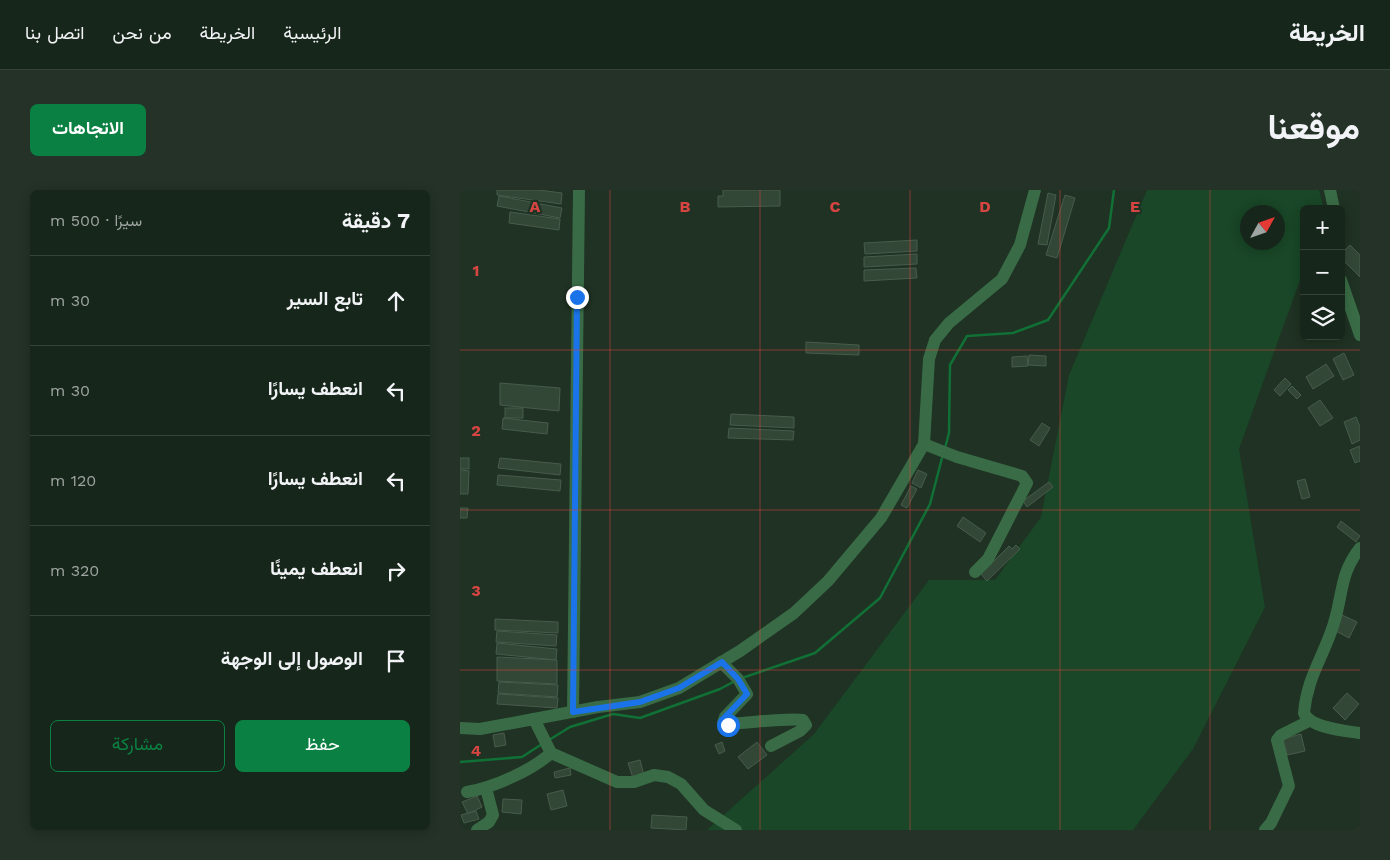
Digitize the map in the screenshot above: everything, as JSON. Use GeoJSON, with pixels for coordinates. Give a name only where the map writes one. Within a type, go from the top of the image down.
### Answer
{"type":"FeatureCollection","features":[{"type":"Feature","properties":{"kind":"street"},"geometry":{"type":"LineString","coordinates":[[573,712],[579,190]]}},
{"type":"Feature","properties":{"kind":"street"},"geometry":{"type":"LineString","coordinates":[[460,728],[480,729],[640,702],[679,688],[794,614],[828,581],[881,518],[924,444],[929,359],[934,340],[949,323],[1002,279],[1020,245],[1035,190]]}},
{"type":"Feature","properties":{"kind":"street"},"geometry":{"type":"LineString","coordinates":[[1330,190],[1333,205]]}},
{"type":"Feature","properties":{"kind":"street"},"geometry":{"type":"LineString","coordinates":[[1345,292],[1360,335]]}},
{"type":"Feature","properties":{"kind":"street"},"geometry":{"type":"LineString","coordinates":[[924,444],[957,457],[1022,476],[1027,483],[988,559],[975,572]]}},
{"type":"Feature","properties":{"kind":"street"},"geometry":{"type":"LineString","coordinates":[[1360,548],[1349,561],[1340,590],[1334,622],[1311,677],[1304,713],[1309,721],[1336,730],[1360,733]]}},
{"type":"Feature","properties":{"kind":"street"},"geometry":{"type":"LineString","coordinates":[[722,662],[738,679],[747,694],[725,717],[723,723],[728,725],[751,720],[795,719],[803,720],[806,725],[800,731],[771,746]]}},
{"type":"Feature","properties":{"kind":"street"},"geometry":{"type":"LineString","coordinates":[[534,719],[551,753],[617,782],[634,782],[654,774],[668,778],[681,784],[704,810],[736,830]]}},
{"type":"Feature","properties":{"kind":"street"},"geometry":{"type":"LineString","coordinates":[[1265,830],[1271,823],[1289,786],[1277,740],[1281,735],[1309,721]]}},
{"type":"Feature","properties":{"kind":"street"},"geometry":{"type":"LineString","coordinates":[[467,792],[486,788],[529,768],[551,753]]}},
{"type":"Feature","properties":{"kind":"street"},"geometry":{"type":"LineString","coordinates":[[477,830],[489,822],[493,815],[486,788]]}},
{"type":"Feature","properties":{"kind":"green space"},"geometry":{"type":"Polygon","coordinates":[[[1147,190],[1319,190],[1323,205],[1300,205],[1300,280],[1239,449],[1265,607],[1193,749],[1133,830],[707,830],[814,734],[929,580],[995,580],[1041,517],[1069,375],[1147,190]]]}},
{"type":"Feature","properties":{"kind":"building"},"geometry":{"type":"Polygon","coordinates":[[[497,190],[539,190],[562,193],[561,204],[497,195],[497,190]]]}},
{"type":"Feature","properties":{"kind":"building"},"geometry":{"type":"Polygon","coordinates":[[[723,190],[780,190],[780,206],[718,207],[718,196],[723,196],[723,190]]]}},
{"type":"Feature","properties":{"kind":"building"},"geometry":{"type":"Polygon","coordinates":[[[1048,193],[1056,195],[1047,245],[1038,244],[1048,193]]]}},
{"type":"Feature","properties":{"kind":"building"},"geometry":{"type":"Polygon","coordinates":[[[1065,195],[1075,198],[1057,258],[1046,255],[1065,195]]]}},
{"type":"Feature","properties":{"kind":"building"},"geometry":{"type":"Polygon","coordinates":[[[499,196],[562,208],[560,218],[497,206],[499,196]]]}},
{"type":"Feature","properties":{"kind":"building"},"geometry":{"type":"Polygon","coordinates":[[[510,212],[560,219],[559,230],[509,223],[510,212]]]}},
{"type":"Feature","properties":{"kind":"building"},"geometry":{"type":"Polygon","coordinates":[[[917,240],[917,251],[865,254],[864,243],[917,240]]]}},
{"type":"Feature","properties":{"kind":"building"},"geometry":{"type":"Polygon","coordinates":[[[1350,245],[1360,255],[1360,277],[1345,262],[1345,250],[1350,245]]]}},
{"type":"Feature","properties":{"kind":"building"},"geometry":{"type":"Polygon","coordinates":[[[917,254],[917,264],[864,267],[864,257],[917,254]]]}},
{"type":"Feature","properties":{"kind":"building"},"geometry":{"type":"Polygon","coordinates":[[[916,268],[917,278],[864,281],[864,270],[916,268]]]}},
{"type":"Feature","properties":{"kind":"building"},"geometry":{"type":"Polygon","coordinates":[[[806,342],[859,345],[859,355],[806,353],[806,342]]]}},
{"type":"Feature","properties":{"kind":"building"},"geometry":{"type":"Polygon","coordinates":[[[1344,353],[1354,375],[1343,380],[1333,359],[1344,353]]]}},
{"type":"Feature","properties":{"kind":"building"},"geometry":{"type":"Polygon","coordinates":[[[1029,355],[1046,356],[1046,366],[1028,365],[1029,355]]]}},
{"type":"Feature","properties":{"kind":"building"},"geometry":{"type":"Polygon","coordinates":[[[1027,356],[1028,366],[1012,367],[1012,357],[1027,356]]]}},
{"type":"Feature","properties":{"kind":"building"},"geometry":{"type":"Polygon","coordinates":[[[1326,364],[1334,376],[1313,389],[1306,377],[1326,364]]]}},
{"type":"Feature","properties":{"kind":"building"},"geometry":{"type":"Polygon","coordinates":[[[1285,378],[1291,384],[1280,396],[1274,390],[1285,378]]]}},
{"type":"Feature","properties":{"kind":"building"},"geometry":{"type":"Polygon","coordinates":[[[500,383],[560,388],[559,411],[500,405],[500,383]]]}},
{"type":"Feature","properties":{"kind":"building"},"geometry":{"type":"Polygon","coordinates":[[[1292,386],[1301,395],[1297,399],[1288,390],[1292,386]]]}},
{"type":"Feature","properties":{"kind":"building"},"geometry":{"type":"Polygon","coordinates":[[[1320,400],[1333,418],[1320,426],[1308,408],[1320,400]]]}},
{"type":"Feature","properties":{"kind":"building"},"geometry":{"type":"Polygon","coordinates":[[[505,408],[523,408],[523,418],[505,418],[505,408]]]}},
{"type":"Feature","properties":{"kind":"building"},"geometry":{"type":"Polygon","coordinates":[[[731,414],[794,417],[794,428],[730,425],[731,414]]]}},
{"type":"Feature","properties":{"kind":"building"},"geometry":{"type":"Polygon","coordinates":[[[1356,417],[1360,427],[1360,440],[1352,444],[1344,422],[1356,417]]]}},
{"type":"Feature","properties":{"kind":"building"},"geometry":{"type":"Polygon","coordinates":[[[503,418],[548,423],[547,434],[502,429],[503,418]]]}},
{"type":"Feature","properties":{"kind":"building"},"geometry":{"type":"Polygon","coordinates":[[[1042,423],[1050,428],[1039,446],[1030,440],[1042,423]]]}},
{"type":"Feature","properties":{"kind":"building"},"geometry":{"type":"Polygon","coordinates":[[[729,428],[794,431],[793,440],[728,438],[729,428]]]}},
{"type":"Feature","properties":{"kind":"building"},"geometry":{"type":"Polygon","coordinates":[[[1360,446],[1360,461],[1355,463],[1350,450],[1360,446]]]}},
{"type":"Feature","properties":{"kind":"building"},"geometry":{"type":"Polygon","coordinates":[[[460,458],[469,458],[469,469],[460,469],[460,458]]]}},
{"type":"Feature","properties":{"kind":"building"},"geometry":{"type":"Polygon","coordinates":[[[500,458],[561,464],[560,475],[498,468],[500,458]]]}},
{"type":"Feature","properties":{"kind":"building"},"geometry":{"type":"Polygon","coordinates":[[[460,470],[469,471],[468,494],[460,494],[460,470]]]}},
{"type":"Feature","properties":{"kind":"building"},"geometry":{"type":"Polygon","coordinates":[[[918,470],[927,474],[921,488],[912,483],[918,470]]]}},
{"type":"Feature","properties":{"kind":"building"},"geometry":{"type":"Polygon","coordinates":[[[498,475],[561,480],[560,491],[497,485],[498,475]]]}},
{"type":"Feature","properties":{"kind":"building"},"geometry":{"type":"Polygon","coordinates":[[[1305,479],[1310,497],[1302,499],[1297,481],[1305,479]]]}},
{"type":"Feature","properties":{"kind":"building"},"geometry":{"type":"Polygon","coordinates":[[[1049,482],[1053,487],[1027,507],[1023,501],[1049,482]]]}},
{"type":"Feature","properties":{"kind":"building"},"geometry":{"type":"Polygon","coordinates":[[[911,486],[917,489],[907,508],[901,505],[911,486]]]}},
{"type":"Feature","properties":{"kind":"building"},"geometry":{"type":"Polygon","coordinates":[[[460,508],[468,508],[467,518],[460,518],[460,508]]]}},
{"type":"Feature","properties":{"kind":"building"},"geometry":{"type":"Polygon","coordinates":[[[963,517],[986,533],[980,542],[957,526],[963,517]]]}},
{"type":"Feature","properties":{"kind":"building"},"geometry":{"type":"Polygon","coordinates":[[[1341,521],[1360,536],[1356,542],[1337,527],[1341,521]]]}},
{"type":"Feature","properties":{"kind":"building"},"geometry":{"type":"Polygon","coordinates":[[[1016,545],[1020,549],[987,581],[981,574],[1009,546],[1012,549],[1016,545]]]}},
{"type":"Feature","properties":{"kind":"building"},"geometry":{"type":"Polygon","coordinates":[[[1342,615],[1357,622],[1349,638],[1334,630],[1342,615]]]}},
{"type":"Feature","properties":{"kind":"building"},"geometry":{"type":"Polygon","coordinates":[[[495,619],[558,622],[558,633],[495,630],[495,619]]]}},
{"type":"Feature","properties":{"kind":"building"},"geometry":{"type":"Polygon","coordinates":[[[497,631],[557,635],[556,646],[496,642],[497,631]]]}},
{"type":"Feature","properties":{"kind":"building"},"geometry":{"type":"Polygon","coordinates":[[[497,643],[557,649],[556,660],[496,654],[497,643]]]}},
{"type":"Feature","properties":{"kind":"building"},"geometry":{"type":"Polygon","coordinates":[[[497,657],[557,660],[557,684],[497,681],[497,657]]]}},
{"type":"Feature","properties":{"kind":"building"},"geometry":{"type":"Polygon","coordinates":[[[499,682],[558,685],[557,697],[498,693],[499,682]]]}},
{"type":"Feature","properties":{"kind":"building"},"geometry":{"type":"Polygon","coordinates":[[[1347,693],[1359,704],[1345,720],[1333,708],[1347,693]]]}},
{"type":"Feature","properties":{"kind":"building"},"geometry":{"type":"Polygon","coordinates":[[[498,694],[558,698],[557,708],[497,704],[498,694]]]}},
{"type":"Feature","properties":{"kind":"building"},"geometry":{"type":"Polygon","coordinates":[[[504,733],[506,745],[495,747],[493,735],[504,733]]]}},
{"type":"Feature","properties":{"kind":"building"},"geometry":{"type":"Polygon","coordinates":[[[1301,734],[1305,751],[1287,755],[1283,739],[1301,734]]]}},
{"type":"Feature","properties":{"kind":"building"},"geometry":{"type":"Polygon","coordinates":[[[722,742],[725,751],[719,754],[715,745],[722,742]]]}},
{"type":"Feature","properties":{"kind":"building"},"geometry":{"type":"Polygon","coordinates":[[[757,742],[767,755],[748,769],[738,757],[757,742]]]}},
{"type":"Feature","properties":{"kind":"building"},"geometry":{"type":"Polygon","coordinates":[[[640,760],[644,775],[633,778],[628,763],[640,760]]]}},
{"type":"Feature","properties":{"kind":"building"},"geometry":{"type":"Polygon","coordinates":[[[570,768],[571,775],[555,778],[554,772],[570,768]]]}},
{"type":"Feature","properties":{"kind":"building"},"geometry":{"type":"Polygon","coordinates":[[[563,790],[567,806],[551,810],[547,794],[563,790]]]}},
{"type":"Feature","properties":{"kind":"building"},"geometry":{"type":"Polygon","coordinates":[[[477,796],[482,807],[468,814],[462,802],[477,796]]]}},
{"type":"Feature","properties":{"kind":"building"},"geometry":{"type":"Polygon","coordinates":[[[503,799],[522,800],[521,814],[502,812],[503,799]]]}},
{"type":"Feature","properties":{"kind":"building"},"geometry":{"type":"Polygon","coordinates":[[[476,811],[479,819],[464,823],[461,815],[476,811]]]}},
{"type":"Feature","properties":{"kind":"building"},"geometry":{"type":"Polygon","coordinates":[[[652,815],[687,817],[686,830],[651,828],[652,815]]]}},
{"type":"Feature","properties":{"kind":"waterway"},"geometry":{"type":"LineString","coordinates":[[945,448],[949,433],[950,365],[967,336],[1013,333],[1048,320],[1109,228],[1114,190]]}},
{"type":"Feature","properties":{"kind":"waterway"},"geometry":{"type":"LineString","coordinates":[[742,678],[815,653],[880,598],[930,504],[942,458]]}},
{"type":"Feature","properties":{"kind":"waterway"},"geometry":{"type":"LineString","coordinates":[[549,740],[570,727],[613,714],[640,718],[720,689],[735,681]]}},
{"type":"Feature","properties":{"kind":"waterway"},"geometry":{"type":"LineString","coordinates":[[460,762],[522,757],[542,744]]}},
{"type":"Feature","properties":{"kind":"route"},"geometry":{"type":"LineString","coordinates":[[577,297],[576,349],[578,364],[573,712],[640,702],[679,688],[722,662],[738,679],[747,694],[725,717],[723,723],[728,725]]}}]}
